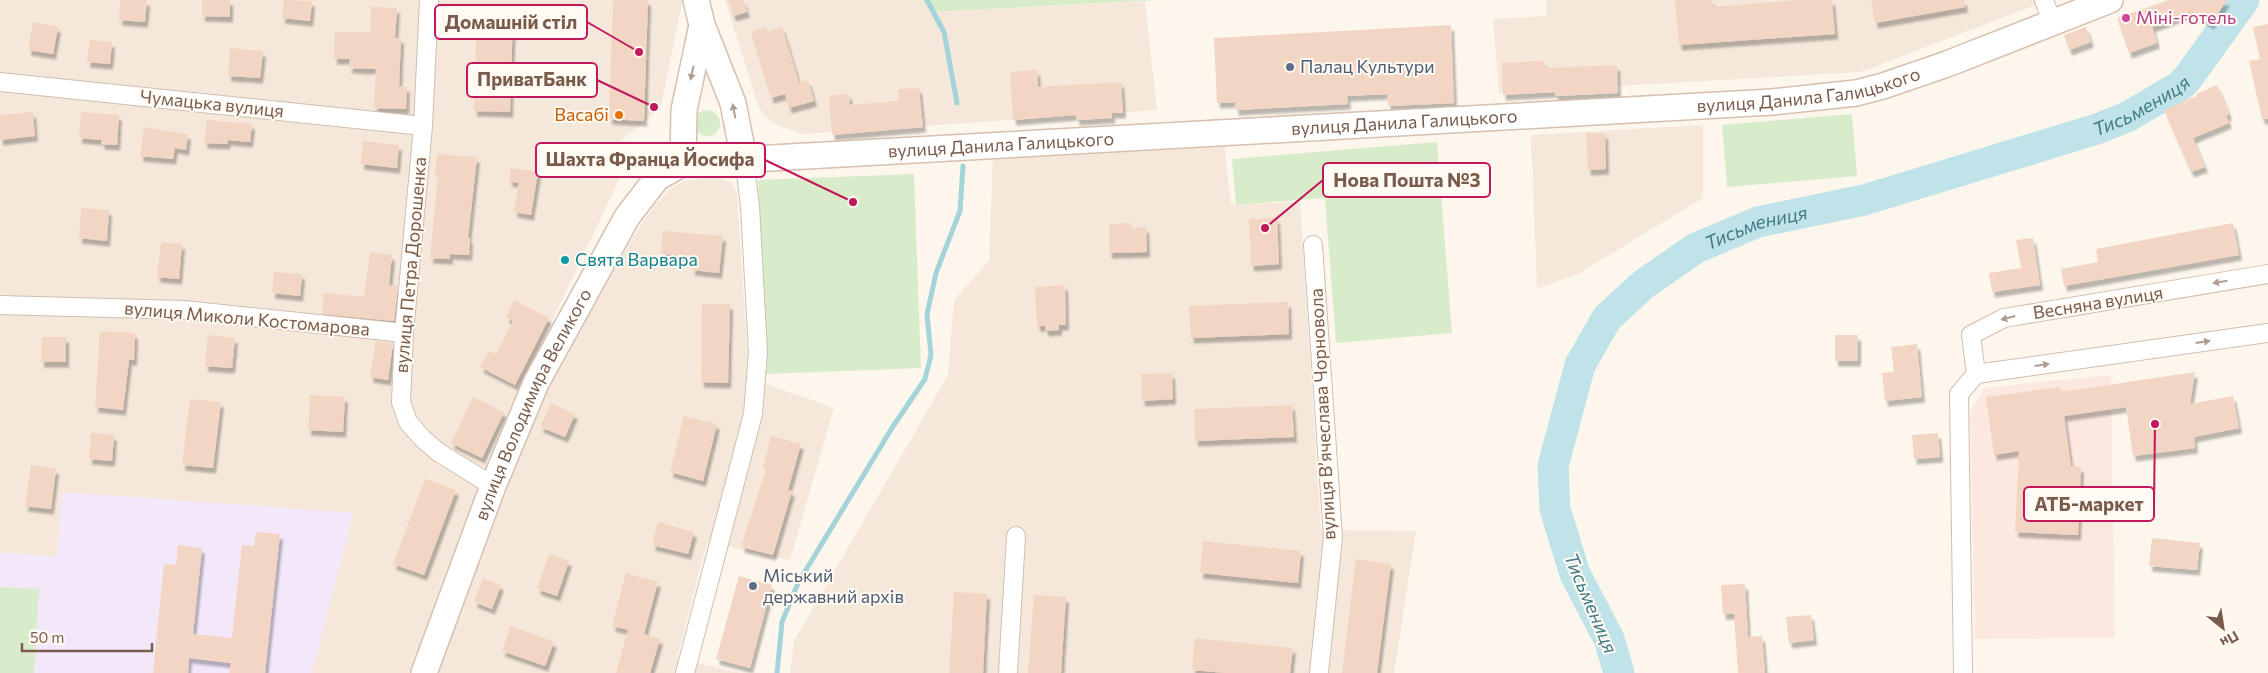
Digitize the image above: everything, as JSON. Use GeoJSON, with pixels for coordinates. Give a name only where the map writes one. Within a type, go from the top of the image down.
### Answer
{"type":"FeatureCollection","features":[{"type":"Feature","properties":{"kind":"main road"},"geometry":{"type":"LineString","coordinates":[[696,0],[702,25],[733,103],[744,159]]}},
{"type":"Feature","properties":{"kind":"main road","name":"вулиця Данила Галицького"},"geometry":{"type":"LineString","coordinates":[[682,163],[1772,102],[1856,93],[1883,86],[1947,64],[2048,11],[2110,0]]}},
{"type":"Feature","properties":{"kind":"main road"},"geometry":{"type":"LineString","coordinates":[[682,163],[684,110],[702,25]]}},
{"type":"Feature","properties":{"kind":"main road","name":"вулиця Володимира Великого"},"geometry":{"type":"LineString","coordinates":[[424,673],[493,486],[536,382],[627,217],[657,178],[682,163]]}},
{"type":"Feature","properties":{"kind":"street","name":"вулиця Петра Дорошенка"},"geometry":{"type":"LineString","coordinates":[[428,0],[423,126],[404,333],[400,402],[408,422],[422,438],[438,452],[493,486]]}},
{"type":"Feature","properties":{"kind":"street","name":"Чумацька вулиця"},"geometry":{"type":"LineString","coordinates":[[0,82],[423,126]]}},
{"type":"Feature","properties":{"kind":"street"},"geometry":{"type":"LineString","coordinates":[[685,673],[753,414],[758,353],[750,206],[744,159]]}},
{"type":"Feature","properties":{"kind":"street","name":"вулиця Вʼячеслава Чорновола"},"geometry":{"type":"LineString","coordinates":[[1313,245],[1333,537],[1319,673]]}},
{"type":"Feature","properties":{"kind":"street","name":"Весняна вулиця"},"geometry":{"type":"LineString","coordinates":[[1976,374],[1971,335],[2004,318],[2268,274]]}},
{"type":"Feature","properties":{"kind":"street","name":"вулиця Миколи Костомарова"},"geometry":{"type":"LineString","coordinates":[[0,305],[184,310],[404,333]]}},
{"type":"Feature","properties":{"kind":"street"},"geometry":{"type":"LineString","coordinates":[[1963,673],[1959,394],[1976,374],[2268,333]]}},
{"type":"Feature","properties":{"kind":"street"},"geometry":{"type":"LineString","coordinates":[[1008,673],[1016,536]]}},
{"type":"Feature","properties":{"kind":"shaded area"},"geometry":{"type":"Polygon","coordinates":[[[0,0],[683,0],[660,109],[620,141],[620,178],[488,455],[482,492],[416,673],[0,673],[0,0]]]}},
{"type":"Feature","properties":{"kind":"shaded area"},"geometry":{"type":"Polygon","coordinates":[[[725,0],[922,0],[931,12],[1145,1],[1157,110],[802,134],[772,123],[759,108],[725,0]]]}},
{"type":"Feature","properties":{"kind":"shaded area"},"geometry":{"type":"Polygon","coordinates":[[[1546,0],[2048,0],[1861,72],[1499,93],[1493,19],[1547,16],[1546,0]]]}},
{"type":"Feature","properties":{"kind":"shaded area"},"geometry":{"type":"Polygon","coordinates":[[[1703,125],[1703,198],[1578,274],[1537,289],[1531,135],[1703,125]]]}},
{"type":"Feature","properties":{"kind":"shaded area"},"geometry":{"type":"Polygon","coordinates":[[[1224,142],[1231,205],[1300,202],[1321,530],[1416,531],[1394,673],[790,673],[794,641],[948,375],[954,300],[989,261],[993,156],[1224,142]]]}},
{"type":"Feature","properties":{"kind":"shaded area"},"geometry":{"type":"Polygon","coordinates":[[[717,176],[731,183],[737,193],[749,378],[834,408],[790,560],[707,542],[677,658],[741,673],[437,673],[536,407],[602,286],[653,207],[670,189],[683,181],[717,176]]]}},
{"type":"Feature","properties":{"kind":"shaded area"},"geometry":{"type":"Polygon","coordinates":[[[2111,375],[2115,638],[1975,639],[1970,412],[1984,388],[2111,375]]]}},
{"type":"Feature","properties":{"kind":"shaded area"},"geometry":{"type":"Polygon","coordinates":[[[62,492],[353,513],[312,673],[0,673],[0,553],[57,557],[62,492]]]}},
{"type":"Feature","properties":{"kind":"green space"},"geometry":{"type":"Polygon","coordinates":[[[922,0],[1158,0],[931,12],[922,0]]]}},
{"type":"Feature","properties":{"kind":"green space"},"geometry":{"type":"Polygon","coordinates":[[[707,110],[716,114],[720,123],[716,132],[707,136],[698,132],[694,123],[698,114],[707,110]]]}},
{"type":"Feature","properties":{"kind":"green space"},"geometry":{"type":"Polygon","coordinates":[[[1852,114],[1857,176],[1727,187],[1722,125],[1852,114]]]}},
{"type":"Feature","properties":{"kind":"green space"},"geometry":{"type":"Polygon","coordinates":[[[1437,142],[1452,333],[1336,343],[1325,198],[1236,205],[1232,159],[1437,142]]]}},
{"type":"Feature","properties":{"kind":"green space"},"geometry":{"type":"Polygon","coordinates":[[[914,174],[921,368],[765,374],[758,180],[914,174]]]}},
{"type":"Feature","properties":{"kind":"green space"},"geometry":{"type":"Polygon","coordinates":[[[0,587],[39,589],[34,673],[0,673],[0,587]]]}},
{"type":"Feature","properties":{"kind":"building"},"geometry":{"type":"Polygon","coordinates":[[[120,0],[147,0],[145,22],[119,20],[120,0]]]}},
{"type":"Feature","properties":{"kind":"building"},"geometry":{"type":"Polygon","coordinates":[[[202,0],[230,0],[230,17],[202,16],[202,0]]]}},
{"type":"Feature","properties":{"kind":"building"},"geometry":{"type":"Polygon","coordinates":[[[284,0],[312,1],[310,21],[282,18],[284,0]]]}},
{"type":"Feature","properties":{"kind":"building"},"geometry":{"type":"Polygon","coordinates":[[[613,0],[648,0],[644,121],[609,119],[613,0]]]}},
{"type":"Feature","properties":{"kind":"building"},"geometry":{"type":"Polygon","coordinates":[[[728,0],[743,0],[747,12],[733,16],[728,0]]]}},
{"type":"Feature","properties":{"kind":"building"},"geometry":{"type":"Polygon","coordinates":[[[1675,0],[1712,0],[1713,7],[1796,0],[1832,0],[1835,34],[1679,45],[1675,0]]]}},
{"type":"Feature","properties":{"kind":"building"},"geometry":{"type":"Polygon","coordinates":[[[1871,0],[1964,0],[1965,7],[1875,23],[1871,0]]]}},
{"type":"Feature","properties":{"kind":"building"},"geometry":{"type":"Polygon","coordinates":[[[2169,0],[2227,0],[2211,24],[2192,12],[2152,27],[2157,43],[2129,53],[2117,18],[2169,0]]]}},
{"type":"Feature","properties":{"kind":"building"},"geometry":{"type":"Polygon","coordinates":[[[371,7],[397,8],[395,38],[401,38],[399,86],[407,87],[406,109],[374,108],[376,69],[349,68],[350,59],[334,59],[335,32],[370,32],[371,7]]]}},
{"type":"Feature","properties":{"kind":"building"},"geometry":{"type":"Polygon","coordinates":[[[477,12],[513,14],[510,112],[474,111],[477,12]]]}},
{"type":"Feature","properties":{"kind":"building"},"geometry":{"type":"Polygon","coordinates":[[[33,22],[58,27],[53,54],[28,50],[33,22]]]}},
{"type":"Feature","properties":{"kind":"building"},"geometry":{"type":"Polygon","coordinates":[[[2268,24],[2268,119],[2262,119],[2249,61],[2260,59],[2253,27],[2268,24]]]}},
{"type":"Feature","properties":{"kind":"building","name":"Палац Культури"},"geometry":{"type":"Polygon","coordinates":[[[1451,25],[1454,103],[1388,106],[1387,94],[1347,96],[1348,104],[1236,110],[1235,102],[1217,103],[1214,38],[1451,25]]]}},
{"type":"Feature","properties":{"kind":"building"},"geometry":{"type":"Polygon","coordinates":[[[766,27],[768,32],[782,27],[799,83],[808,80],[814,101],[789,108],[785,94],[771,98],[751,32],[766,27]]]}},
{"type":"Feature","properties":{"kind":"building"},"geometry":{"type":"Polygon","coordinates":[[[2086,27],[2091,42],[2069,50],[2064,35],[2086,27]]]}},
{"type":"Feature","properties":{"kind":"building"},"geometry":{"type":"Polygon","coordinates":[[[90,40],[112,42],[110,64],[87,62],[90,40]]]}},
{"type":"Feature","properties":{"kind":"building"},"geometry":{"type":"Polygon","coordinates":[[[230,48],[263,51],[260,78],[228,76],[230,48]]]}},
{"type":"Feature","properties":{"kind":"building"},"geometry":{"type":"Polygon","coordinates":[[[1544,61],[1545,68],[1617,65],[1618,93],[1555,96],[1555,92],[1503,95],[1502,63],[1544,61]]]}},
{"type":"Feature","properties":{"kind":"building"},"geometry":{"type":"Polygon","coordinates":[[[1037,70],[1038,87],[1121,82],[1123,113],[1112,113],[1112,118],[1077,120],[1076,115],[1013,120],[1010,72],[1037,70]]]}},
{"type":"Feature","properties":{"kind":"building"},"geometry":{"type":"Polygon","coordinates":[[[2217,85],[2229,114],[2226,116],[2229,123],[2193,138],[2205,167],[2191,172],[2164,110],[2217,85]]]}},
{"type":"Feature","properties":{"kind":"building"},"geometry":{"type":"Polygon","coordinates":[[[919,88],[923,127],[832,135],[829,96],[849,94],[850,105],[899,101],[898,89],[919,88]]]}},
{"type":"Feature","properties":{"kind":"building"},"geometry":{"type":"Polygon","coordinates":[[[33,112],[35,136],[0,140],[0,115],[33,112]]]}},
{"type":"Feature","properties":{"kind":"building"},"geometry":{"type":"Polygon","coordinates":[[[81,112],[119,115],[117,145],[101,144],[102,140],[79,138],[81,112]]]}},
{"type":"Feature","properties":{"kind":"building"},"geometry":{"type":"Polygon","coordinates":[[[207,120],[252,124],[250,142],[228,140],[227,144],[204,143],[207,120]]]}},
{"type":"Feature","properties":{"kind":"building"},"geometry":{"type":"Polygon","coordinates":[[[144,127],[188,134],[186,150],[175,148],[173,159],[140,156],[144,127]]]}},
{"type":"Feature","properties":{"kind":"building"},"geometry":{"type":"Polygon","coordinates":[[[1586,133],[1605,133],[1606,169],[1588,170],[1586,133]]]}},
{"type":"Feature","properties":{"kind":"building"},"geometry":{"type":"Polygon","coordinates":[[[363,141],[399,145],[397,168],[361,164],[363,141]]]}},
{"type":"Feature","properties":{"kind":"building"},"geometry":{"type":"Polygon","coordinates":[[[437,154],[477,157],[468,238],[470,238],[469,255],[450,254],[450,259],[430,258],[438,176],[435,176],[437,154]]]}},
{"type":"Feature","properties":{"kind":"building"},"geometry":{"type":"Polygon","coordinates":[[[511,168],[538,172],[531,215],[514,212],[519,183],[509,181],[511,168]]]}},
{"type":"Feature","properties":{"kind":"building"},"geometry":{"type":"Polygon","coordinates":[[[81,208],[109,210],[107,241],[79,238],[81,208]]]}},
{"type":"Feature","properties":{"kind":"building"},"geometry":{"type":"Polygon","coordinates":[[[1277,218],[1279,264],[1251,266],[1249,219],[1277,218]]]}},
{"type":"Feature","properties":{"kind":"building"},"geometry":{"type":"Polygon","coordinates":[[[1131,223],[1131,228],[1146,227],[1147,252],[1109,253],[1109,224],[1131,223]]]}},
{"type":"Feature","properties":{"kind":"building"},"geometry":{"type":"Polygon","coordinates":[[[2233,223],[2239,255],[2064,286],[2061,269],[2098,262],[2096,249],[2233,223]]]}},
{"type":"Feature","properties":{"kind":"building"},"geometry":{"type":"Polygon","coordinates":[[[663,231],[723,236],[719,273],[692,270],[693,257],[661,254],[663,231]]]}},
{"type":"Feature","properties":{"kind":"building"},"geometry":{"type":"Polygon","coordinates":[[[2033,238],[2040,285],[1992,292],[1989,273],[2021,268],[2016,240],[2033,238]]]}},
{"type":"Feature","properties":{"kind":"building"},"geometry":{"type":"Polygon","coordinates":[[[161,242],[182,244],[179,279],[157,277],[161,242]]]}},
{"type":"Feature","properties":{"kind":"building"},"geometry":{"type":"Polygon","coordinates":[[[370,252],[392,255],[389,285],[398,286],[394,321],[322,314],[324,293],[364,297],[370,252]]]}},
{"type":"Feature","properties":{"kind":"building"},"geometry":{"type":"Polygon","coordinates":[[[274,272],[302,274],[300,296],[272,293],[274,272]]]}},
{"type":"Feature","properties":{"kind":"building"},"geometry":{"type":"Polygon","coordinates":[[[1065,285],[1066,325],[1059,325],[1059,330],[1045,331],[1045,326],[1037,326],[1035,287],[1065,285]]]}},
{"type":"Feature","properties":{"kind":"building"},"geometry":{"type":"Polygon","coordinates":[[[514,300],[549,318],[515,385],[480,367],[489,351],[496,354],[513,321],[506,317],[514,300]]]}},
{"type":"Feature","properties":{"kind":"building"},"geometry":{"type":"Polygon","coordinates":[[[1288,302],[1289,334],[1191,338],[1189,306],[1288,302]]]}},
{"type":"Feature","properties":{"kind":"building"},"geometry":{"type":"Polygon","coordinates":[[[702,304],[730,304],[728,383],[701,382],[702,304]]]}},
{"type":"Feature","properties":{"kind":"building"},"geometry":{"type":"Polygon","coordinates":[[[100,331],[135,333],[134,360],[129,360],[123,410],[95,407],[100,331]]]}},
{"type":"Feature","properties":{"kind":"building"},"geometry":{"type":"Polygon","coordinates":[[[208,335],[235,338],[232,368],[205,366],[208,335]]]}},
{"type":"Feature","properties":{"kind":"building"},"geometry":{"type":"Polygon","coordinates":[[[1835,335],[1858,335],[1858,361],[1835,361],[1835,335]]]}},
{"type":"Feature","properties":{"kind":"building"},"geometry":{"type":"Polygon","coordinates":[[[42,337],[66,337],[66,362],[41,362],[42,337]]]}},
{"type":"Feature","properties":{"kind":"building"},"geometry":{"type":"Polygon","coordinates":[[[376,341],[393,343],[388,380],[370,377],[376,341]]]}},
{"type":"Feature","properties":{"kind":"building"},"geometry":{"type":"Polygon","coordinates":[[[1917,344],[1922,397],[1885,401],[1882,373],[1894,372],[1891,347],[1917,344]]]}},
{"type":"Feature","properties":{"kind":"building"},"geometry":{"type":"Polygon","coordinates":[[[2195,372],[2190,404],[2233,396],[2239,428],[2194,437],[2195,448],[2133,456],[2126,407],[2064,416],[2071,466],[2081,467],[2078,535],[2015,532],[2019,451],[1994,455],[1986,397],[2060,387],[2061,392],[2195,372]]]}},
{"type":"Feature","properties":{"kind":"building"},"geometry":{"type":"Polygon","coordinates":[[[1172,373],[1173,399],[1142,401],[1141,374],[1172,373]]]}},
{"type":"Feature","properties":{"kind":"building"},"geometry":{"type":"Polygon","coordinates":[[[310,395],[345,397],[343,432],[308,430],[310,395]]]}},
{"type":"Feature","properties":{"kind":"building"},"geometry":{"type":"Polygon","coordinates":[[[473,397],[504,412],[482,458],[451,443],[473,397]]]}},
{"type":"Feature","properties":{"kind":"building"},"geometry":{"type":"Polygon","coordinates":[[[190,399],[221,402],[213,468],[182,465],[190,399]]]}},
{"type":"Feature","properties":{"kind":"building"},"geometry":{"type":"Polygon","coordinates":[[[551,403],[575,414],[565,437],[540,427],[551,403]]]}},
{"type":"Feature","properties":{"kind":"building"},"geometry":{"type":"Polygon","coordinates":[[[1292,405],[1294,437],[1195,441],[1194,409],[1292,405]]]}},
{"type":"Feature","properties":{"kind":"building"},"geometry":{"type":"Polygon","coordinates":[[[684,416],[717,424],[703,481],[670,472],[684,416]]]}},
{"type":"Feature","properties":{"kind":"building"},"geometry":{"type":"Polygon","coordinates":[[[91,433],[114,435],[112,461],[89,459],[91,433]]]}},
{"type":"Feature","properties":{"kind":"building"},"geometry":{"type":"Polygon","coordinates":[[[1938,433],[1940,457],[1914,459],[1912,435],[1938,433]]]}},
{"type":"Feature","properties":{"kind":"building"},"geometry":{"type":"Polygon","coordinates":[[[771,436],[801,444],[788,490],[792,491],[773,555],[741,547],[766,469],[763,468],[771,436]]]}},
{"type":"Feature","properties":{"kind":"building"},"geometry":{"type":"Polygon","coordinates":[[[31,465],[56,469],[51,509],[25,506],[31,465]]]}},
{"type":"Feature","properties":{"kind":"building"},"geometry":{"type":"Polygon","coordinates":[[[425,479],[456,490],[424,575],[393,564],[425,479]]]}},
{"type":"Feature","properties":{"kind":"building"},"geometry":{"type":"Polygon","coordinates":[[[658,522],[694,532],[688,554],[652,545],[658,522]]]}},
{"type":"Feature","properties":{"kind":"building"},"geometry":{"type":"Polygon","coordinates":[[[256,532],[280,534],[265,673],[229,673],[231,663],[189,658],[188,673],[153,673],[164,564],[176,565],[178,545],[202,548],[193,634],[232,638],[242,545],[254,546],[256,532]]]}},
{"type":"Feature","properties":{"kind":"building"},"geometry":{"type":"Polygon","coordinates":[[[2152,538],[2200,543],[2197,570],[2149,566],[2152,538]]]}},
{"type":"Feature","properties":{"kind":"building"},"geometry":{"type":"Polygon","coordinates":[[[1203,541],[1301,551],[1298,583],[1200,573],[1203,541]]]}},
{"type":"Feature","properties":{"kind":"building"},"geometry":{"type":"Polygon","coordinates":[[[549,554],[569,561],[557,596],[537,589],[549,554]]]}},
{"type":"Feature","properties":{"kind":"building"},"geometry":{"type":"Polygon","coordinates":[[[1356,559],[1391,564],[1377,673],[1342,673],[1356,559]]]}},
{"type":"Feature","properties":{"kind":"building"},"geometry":{"type":"Polygon","coordinates":[[[626,573],[658,582],[644,634],[660,639],[650,673],[616,673],[628,630],[612,626],[626,573]]]}},
{"type":"Feature","properties":{"kind":"building"},"geometry":{"type":"Polygon","coordinates":[[[739,576],[772,585],[750,668],[716,659],[739,576]]]}},
{"type":"Feature","properties":{"kind":"building"},"geometry":{"type":"Polygon","coordinates":[[[483,578],[501,585],[492,609],[474,602],[483,578]]]}},
{"type":"Feature","properties":{"kind":"building"},"geometry":{"type":"Polygon","coordinates":[[[1745,584],[1748,637],[1762,636],[1765,673],[1738,673],[1734,614],[1723,614],[1721,585],[1745,584]]]}},
{"type":"Feature","properties":{"kind":"building"},"geometry":{"type":"Polygon","coordinates":[[[954,592],[987,594],[983,673],[949,673],[954,592]]]}},
{"type":"Feature","properties":{"kind":"building"},"geometry":{"type":"Polygon","coordinates":[[[1034,595],[1066,597],[1061,673],[1028,673],[1034,595]]]}},
{"type":"Feature","properties":{"kind":"building"},"geometry":{"type":"Polygon","coordinates":[[[1811,615],[1814,640],[1789,643],[1786,617],[1811,615]]]}},
{"type":"Feature","properties":{"kind":"building"},"geometry":{"type":"Polygon","coordinates":[[[511,626],[554,642],[545,666],[502,651],[511,626]]]}},
{"type":"Feature","properties":{"kind":"building"},"geometry":{"type":"Polygon","coordinates":[[[1195,638],[1293,648],[1290,673],[1226,673],[1192,670],[1195,638]]]}},
{"type":"Feature","properties":{"kind":"waterway"},"geometry":{"type":"LineString","coordinates":[[927,0],[944,32],[957,103]]}},
{"type":"Feature","properties":{"kind":"waterway","name":"Тисьмениця"},"geometry":{"type":"LineString","coordinates":[[1619,673],[1609,639],[1575,574],[1555,509],[1553,466],[1580,365],[1607,318],[1644,284],[1696,248],[1758,222],[1864,200],[2097,129],[2129,116],[2180,86],[2187,79],[2244,0]]}},
{"type":"Feature","properties":{"kind":"waterway"},"geometry":{"type":"LineString","coordinates":[[777,673],[782,622],[798,583],[892,428],[925,379],[931,355],[927,314],[936,273],[960,211],[963,166]]}},
{"type":"Feature","properties":{"kind":"place","name":"Міні-готель"},"geometry":{"type":"Point","coordinates":[2126,18]}},
{"type":"Feature","properties":{"kind":"place","name":"Домашній стіл"},"geometry":{"type":"Point","coordinates":[639,52]}},
{"type":"Feature","properties":{"kind":"place","name":"Палац Культури"},"geometry":{"type":"Point","coordinates":[1290,67]}},
{"type":"Feature","properties":{"kind":"place","name":"ПриватБанк"},"geometry":{"type":"Point","coordinates":[654,107]}},
{"type":"Feature","properties":{"kind":"place","name":"Васабі"},"geometry":{"type":"Point","coordinates":[619,115]}},
{"type":"Feature","properties":{"kind":"place","name":"Шахта Франца Йосифа"},"geometry":{"type":"Point","coordinates":[853,202]}},
{"type":"Feature","properties":{"kind":"place","name":"Нова Пошта №3"},"geometry":{"type":"Point","coordinates":[1265,228]}},
{"type":"Feature","properties":{"kind":"place","name":"Свята Варвара"},"geometry":{"type":"Point","coordinates":[565,260]}},
{"type":"Feature","properties":{"kind":"place","name":"АТБ-маркет"},"geometry":{"type":"Point","coordinates":[2155,424]}},
{"type":"Feature","properties":{"kind":"place","name":"Міський державний архів"},"geometry":{"type":"Point","coordinates":[753,586]}}]}
